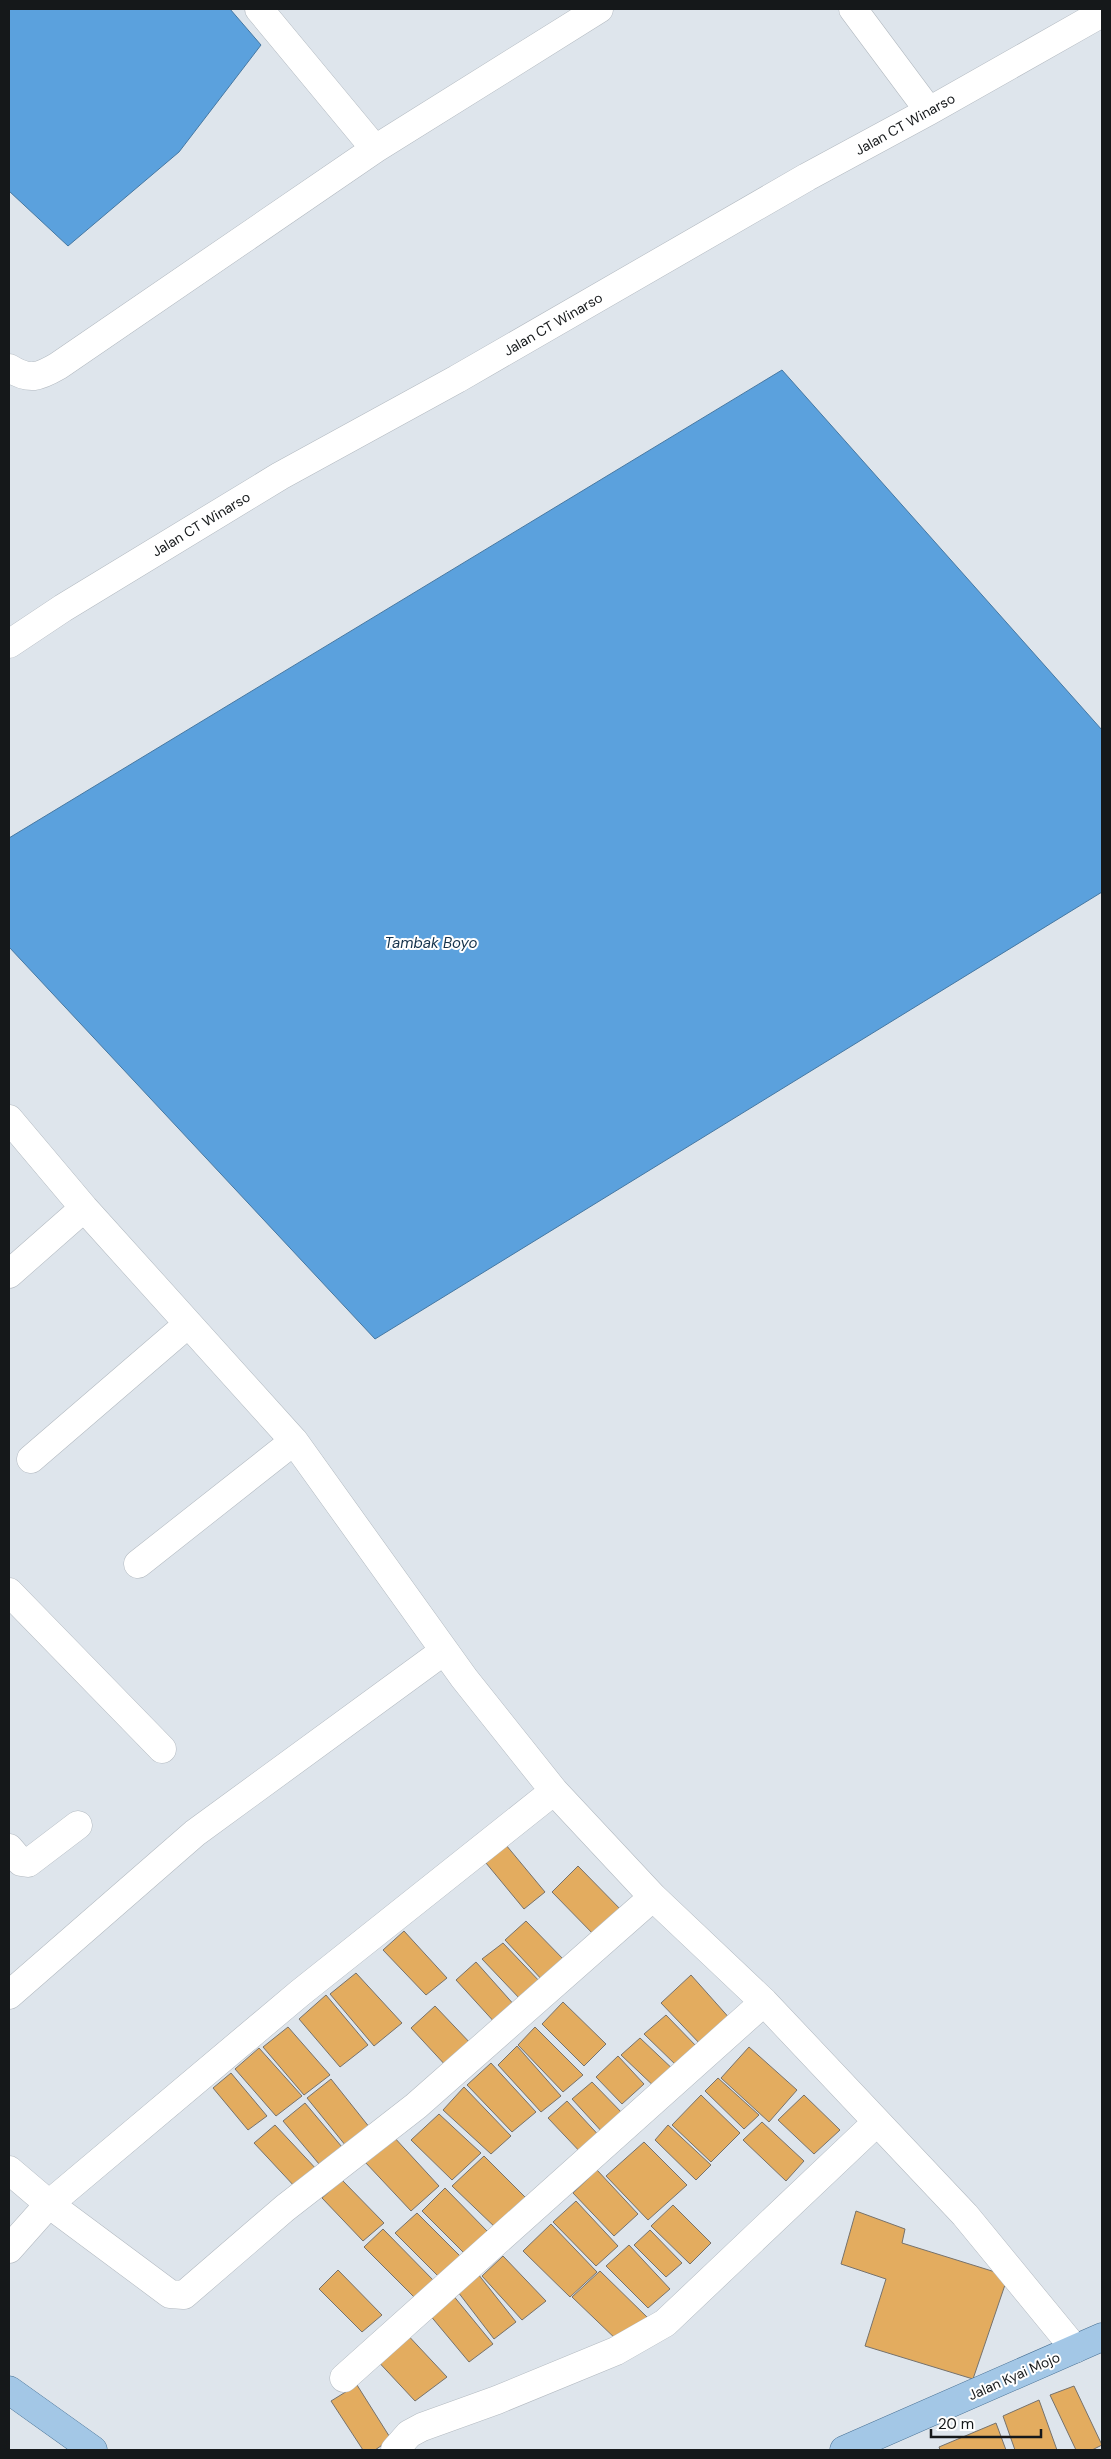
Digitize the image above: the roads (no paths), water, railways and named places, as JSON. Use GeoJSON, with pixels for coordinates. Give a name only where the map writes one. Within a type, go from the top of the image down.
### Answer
{"type":"FeatureCollection","features":[{"type":"Feature","properties":{"kind":"main road","name":"Jalan Kyai Mojo"},"geometry":{"type":"LineString","coordinates":[[844,2450],[1102,2337]]}},
{"type":"Feature","properties":{"kind":"main road"},"geometry":{"type":"LineString","coordinates":[[9,2390],[93,2450]]}},
{"type":"Feature","properties":{"kind":"street"},"geometry":{"type":"LineString","coordinates":[[259,9],[375,150]]}},
{"type":"Feature","properties":{"kind":"street"},"geometry":{"type":"LineString","coordinates":[[9,368],[26,375],[40,376],[58,366],[375,150],[599,9]]}},
{"type":"Feature","properties":{"kind":"street"},"geometry":{"type":"LineString","coordinates":[[853,9],[929,112]]}},
{"type":"Feature","properties":{"kind":"street","name":"Jalan CT Winarso"},"geometry":{"type":"LineString","coordinates":[[9,644],[63,608],[280,476],[457,380],[807,177],[929,112],[1102,13]]}},
{"type":"Feature","properties":{"kind":"street"},"geometry":{"type":"LineString","coordinates":[[9,1119],[84,1208],[294,1441],[444,1651],[554,1791],[653,1897],[764,2002],[965,2215],[1075,2349]]}},
{"type":"Feature","properties":{"kind":"street"},"geometry":{"type":"LineString","coordinates":[[9,1274],[84,1208]]}},
{"type":"Feature","properties":{"kind":"street"},"geometry":{"type":"LineString","coordinates":[[31,1459],[188,1324]]}},
{"type":"Feature","properties":{"kind":"street"},"geometry":{"type":"LineString","coordinates":[[138,1564],[294,1441]]}},
{"type":"Feature","properties":{"kind":"street"},"geometry":{"type":"LineString","coordinates":[[9,1592],[162,1749]]}},
{"type":"Feature","properties":{"kind":"street"},"geometry":{"type":"LineString","coordinates":[[9,1995],[196,1833],[444,1651]]}},
{"type":"Feature","properties":{"kind":"street"},"geometry":{"type":"LineString","coordinates":[[9,2249],[49,2204],[300,1993],[554,1791]]}},
{"type":"Feature","properties":{"kind":"street"},"geometry":{"type":"LineString","coordinates":[[9,1848],[21,1862],[28,1863],[78,1825]]}},
{"type":"Feature","properties":{"kind":"street"},"geometry":{"type":"LineString","coordinates":[[9,2170],[49,2204],[170,2294],[184,2295],[285,2208],[416,2106],[653,1897]]}},
{"type":"Feature","properties":{"kind":"street"},"geometry":{"type":"LineString","coordinates":[[344,2378],[764,2002]]}},
{"type":"Feature","properties":{"kind":"street"},"geometry":{"type":"LineString","coordinates":[[395,2450],[409,2434],[422,2426],[497,2400],[616,2351],[665,2323],[877,2122]]}},
{"type":"Feature","properties":{"kind":"water"},"geometry":{"type":"Polygon","coordinates":[[[9,9],[230,9],[261,45],[179,152],[68,246],[9,191],[9,9]]]}},
{"type":"Feature","properties":{"kind":"water","name":"Tambak Boyo"},"geometry":{"type":"Polygon","coordinates":[[[782,370],[1102,730],[1102,892],[375,1339],[9,947],[9,838],[782,370]]]}}]}
